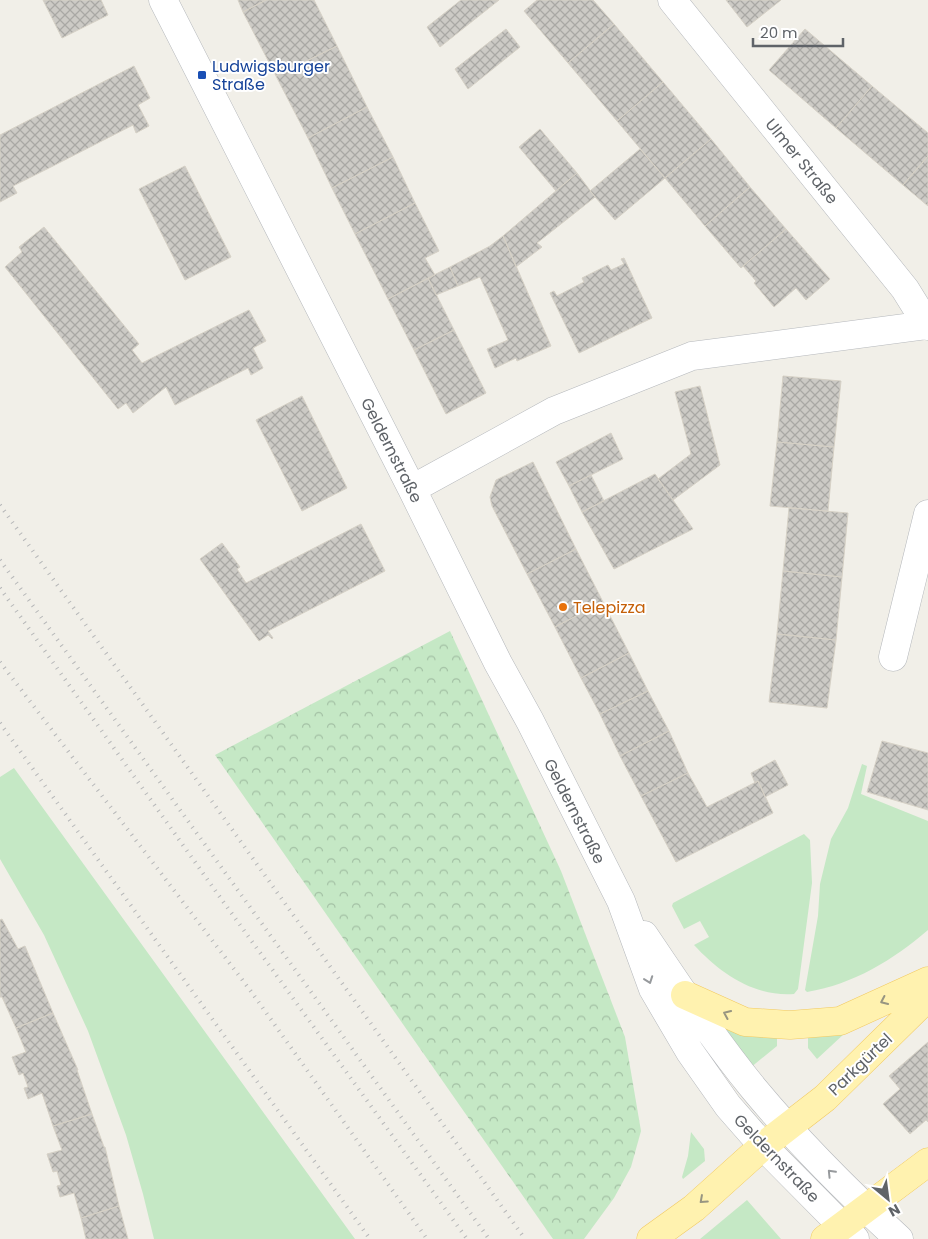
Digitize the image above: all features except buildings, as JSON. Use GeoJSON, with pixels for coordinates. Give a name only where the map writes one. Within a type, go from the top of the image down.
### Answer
{"type":"FeatureCollection","features":[{"type":"Feature","properties":{"kind":"main road"},"geometry":{"type":"LineString","coordinates":[[684,995],[745,1022],[790,1025],[840,1021],[928,981]]}},
{"type":"Feature","properties":{"kind":"main road","name":"Parkgürtel"},"geometry":{"type":"LineString","coordinates":[[652,1239],[694,1208],[763,1146],[825,1098],[852,1074],[928,997]]}},
{"type":"Feature","properties":{"kind":"main road"},"geometry":{"type":"LineString","coordinates":[[841,1235],[865,1208],[928,1162]]}},
{"type":"Feature","properties":{"kind":"street","name":"Geldernstraße"},"geometry":{"type":"LineString","coordinates":[[163,0],[412,489],[498,664],[530,721],[621,901],[684,995],[754,1088],[787,1127],[865,1208],[899,1239]]}},
{"type":"Feature","properties":{"kind":"street","name":"Ulmer Straße"},"geometry":{"type":"LineString","coordinates":[[412,489],[554,412],[692,356],[928,326],[905,288],[672,0]]}},
{"type":"Feature","properties":{"kind":"street"},"geometry":{"type":"LineString","coordinates":[[893,657],[928,514]]}},
{"type":"Feature","properties":{"kind":"street","name":"Geldernstraße"},"geometry":{"type":"LineString","coordinates":[[621,901],[652,988],[690,1052],[728,1106],[841,1235]]}},
{"type":"Feature","properties":{"kind":"green space"},"geometry":{"type":"Polygon","coordinates":[[[450,631],[561,871],[625,1037],[641,1131],[631,1167],[614,1198],[584,1239],[553,1239],[215,755],[450,631]]]}},
{"type":"Feature","properties":{"kind":"green space"},"geometry":{"type":"Polygon","coordinates":[[[862,764],[867,766],[861,794],[928,821],[928,930],[887,961],[857,977],[807,992],[805,990],[818,916],[820,884],[831,839],[848,808],[862,764]]]}},
{"type":"Feature","properties":{"kind":"green space"},"geometry":{"type":"Polygon","coordinates":[[[14,768],[355,1239],[154,1239],[126,1135],[88,1031],[44,935],[0,859],[0,777],[14,768]]]}},
{"type":"Feature","properties":{"kind":"green space"},"geometry":{"type":"Polygon","coordinates":[[[804,834],[810,840],[812,883],[798,989],[794,994],[765,992],[727,974],[704,955],[694,945],[709,937],[700,921],[684,929],[672,906],[673,903],[804,834]]]}},
{"type":"Feature","properties":{"kind":"green space"},"geometry":{"type":"Polygon","coordinates":[[[718,1021],[777,1036],[777,1046],[750,1068],[718,1021]]]}},
{"type":"Feature","properties":{"kind":"green space"},"geometry":{"type":"Polygon","coordinates":[[[845,1033],[817,1059],[808,1048],[808,1035],[845,1033]]]}},
{"type":"Feature","properties":{"kind":"green space"},"geometry":{"type":"Polygon","coordinates":[[[691,1132],[704,1149],[705,1161],[683,1179],[682,1177],[688,1156],[691,1132]]]}},
{"type":"Feature","properties":{"kind":"green space"},"geometry":{"type":"Polygon","coordinates":[[[747,1200],[781,1239],[700,1239],[747,1200]]]}},
{"type":"Feature","properties":{"kind":"railway"},"geometry":{"type":"LineString","coordinates":[[0,505],[525,1239]]}},
{"type":"Feature","properties":{"kind":"railway"},"geometry":{"type":"LineString","coordinates":[[0,560],[489,1239]]}},
{"type":"Feature","properties":{"kind":"railway"},"geometry":{"type":"LineString","coordinates":[[0,588],[467,1239]]}},
{"type":"Feature","properties":{"kind":"railway"},"geometry":{"type":"LineString","coordinates":[[0,662],[250,990],[427,1239]]}},
{"type":"Feature","properties":{"kind":"railway"},"geometry":{"type":"LineString","coordinates":[[0,723],[370,1239]]}},
{"type":"Feature","properties":{"kind":"place","name":"Ludwigsburger Straße"},"geometry":{"type":"Point","coordinates":[202,75]}},
{"type":"Feature","properties":{"kind":"place","name":"Telepizza"},"geometry":{"type":"Point","coordinates":[563,607]}}]}
